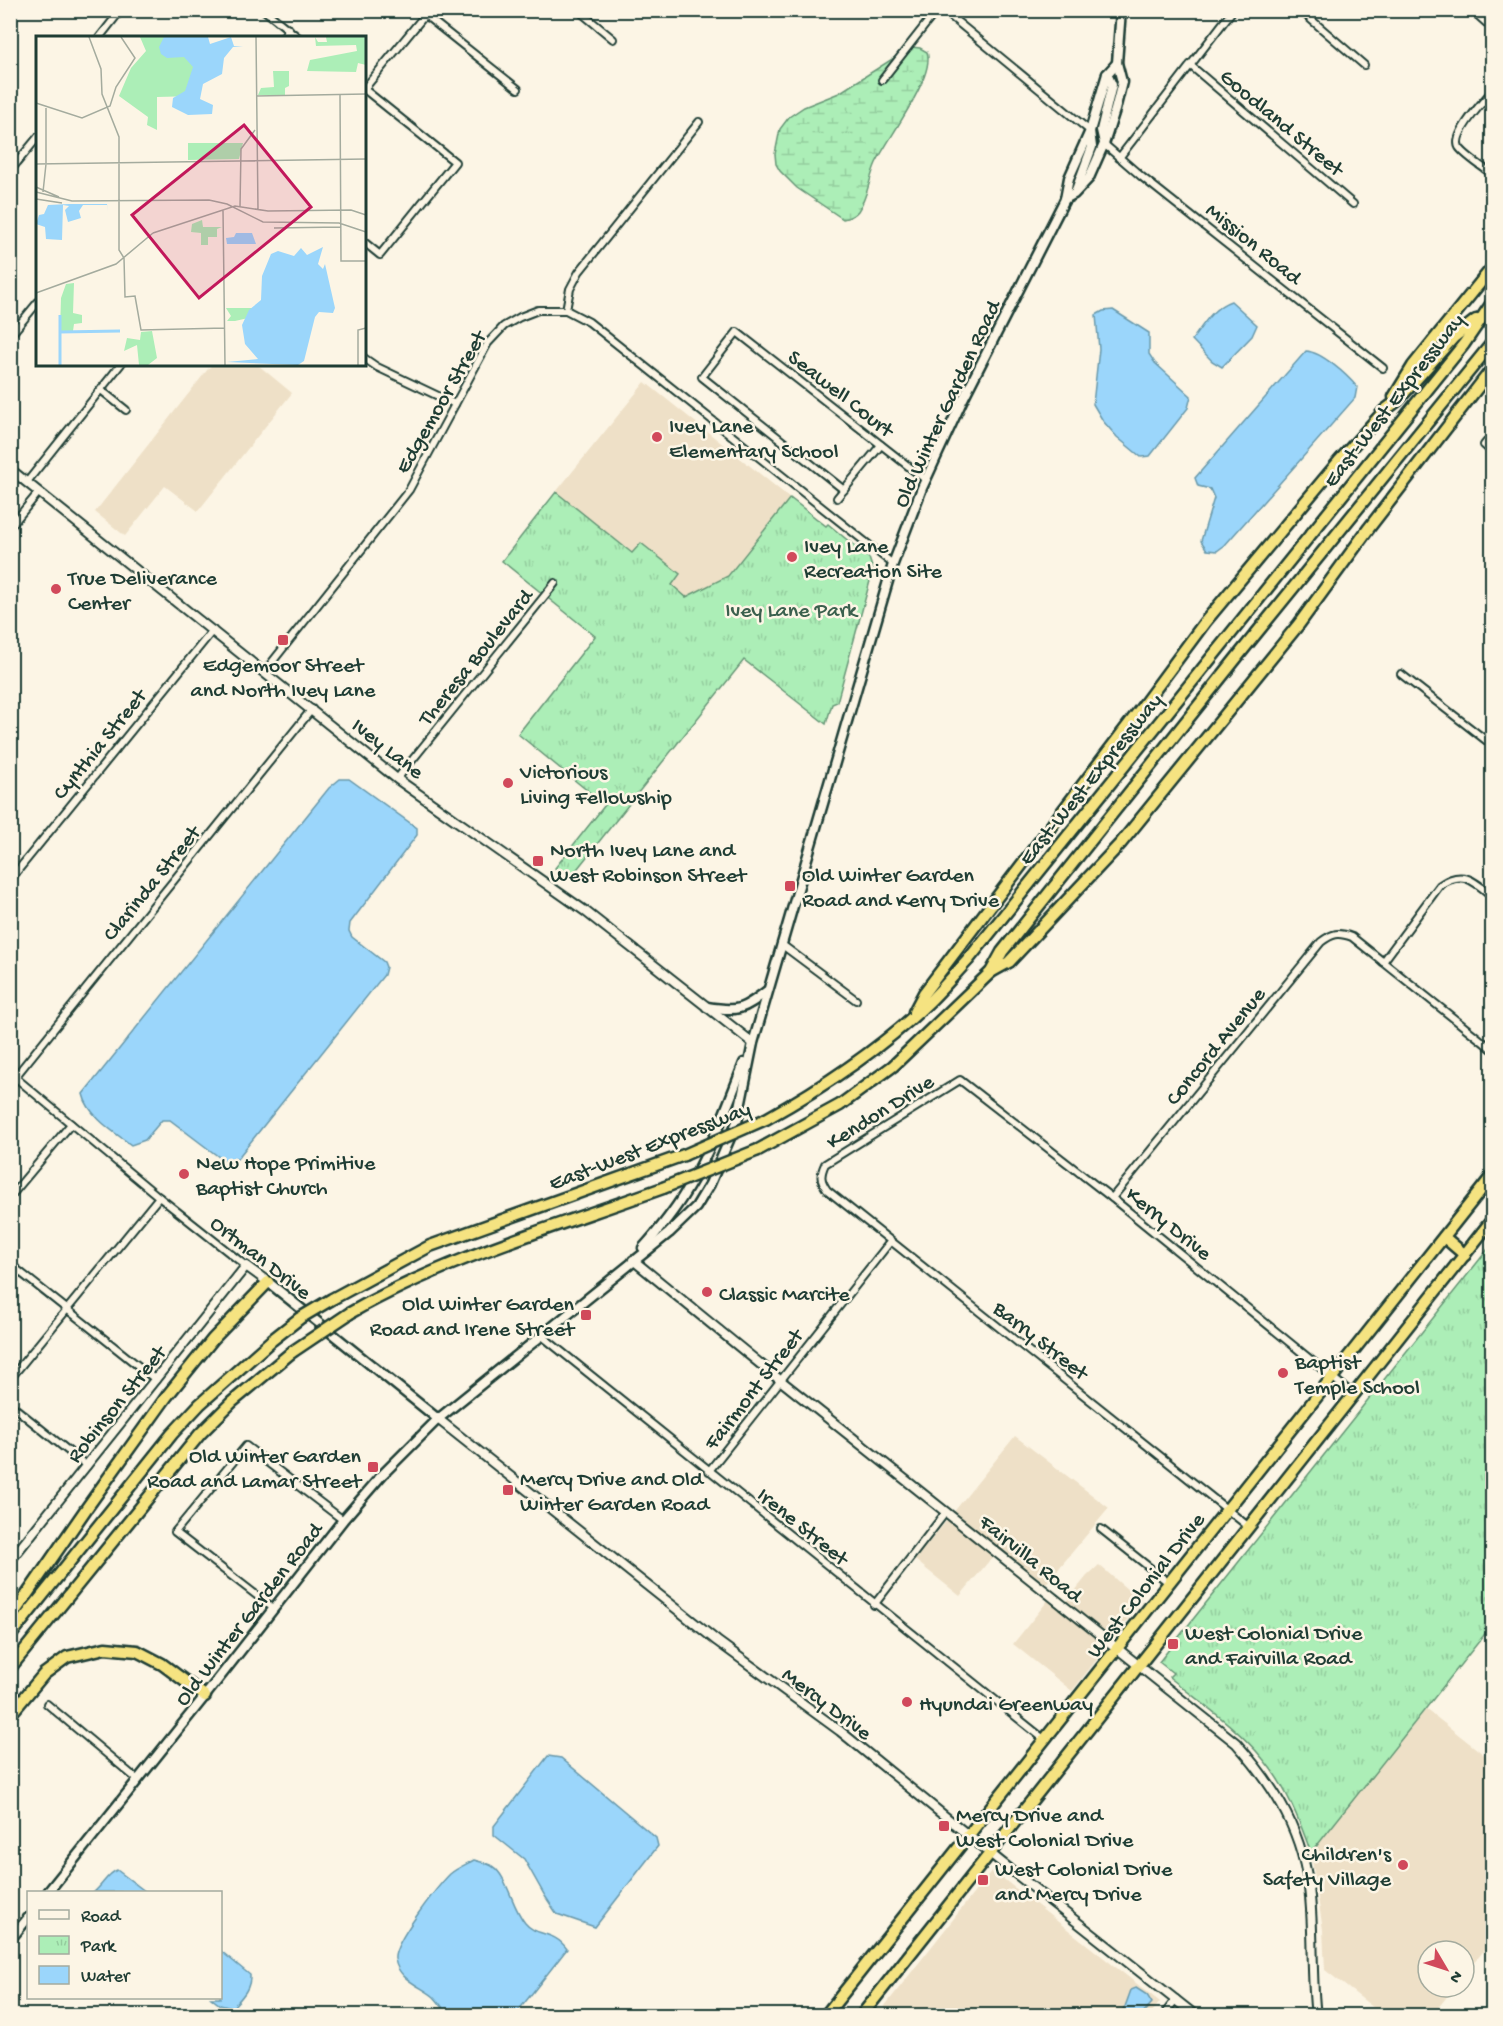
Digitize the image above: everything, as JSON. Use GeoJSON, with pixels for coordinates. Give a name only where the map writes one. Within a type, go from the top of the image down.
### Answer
{"type":"FeatureCollection","features":[{"type":"Feature","properties":{"kind":"highway"},"geometry":{"type":"LineString","coordinates":[[911,1017],[924,993],[1192,638],[1340,460],[1385,410],[1413,366],[1492,268]]}},
{"type":"Feature","properties":{"kind":"highway","name":"East-West Expressway"},"geometry":{"type":"LineString","coordinates":[[10,1636],[172,1434],[208,1397],[300,1318],[430,1246],[684,1155],[766,1119],[852,1066],[929,1002],[975,952],[1456,353],[1492,303]]}},
{"type":"Feature","properties":{"kind":"highway"},"geometry":{"type":"LineString","coordinates":[[1385,410],[1397,401],[1454,337],[1481,317]]}},
{"type":"Feature","properties":{"kind":"highway","name":"East-West Expressway"},"geometry":{"type":"LineString","coordinates":[[10,1668],[200,1434],[232,1402],[292,1352],[350,1312],[389,1290],[466,1258],[663,1188],[758,1150],[840,1105],[893,1066],[991,972],[1002,952],[1017,933],[1492,343]]}},
{"type":"Feature","properties":{"kind":"highway"},"geometry":{"type":"LineString","coordinates":[[991,972],[1008,962],[1121,843],[1299,624],[1369,528],[1492,369]]}},
{"type":"Feature","properties":{"kind":"highway","name":"West Colonial Drive"},"geometry":{"type":"LineString","coordinates":[[825,2016],[1492,1176]]}},
{"type":"Feature","properties":{"kind":"highway","name":"West Colonial Drive"},"geometry":{"type":"LineString","coordinates":[[861,2016],[1492,1220]]}},
{"type":"Feature","properties":{"kind":"highway"},"geometry":{"type":"LineString","coordinates":[[1444,1237],[1466,1255]]}},
{"type":"Feature","properties":{"kind":"highway"},"geometry":{"type":"LineString","coordinates":[[10,1619],[167,1396],[213,1339],[268,1282]]}},
{"type":"Feature","properties":{"kind":"highway"},"geometry":{"type":"LineString","coordinates":[[10,1715],[44,1674],[67,1657],[105,1648],[136,1650],[162,1664],[206,1696]]}},
{"type":"Feature","properties":{"kind":"main road"},"geometry":{"type":"LineString","coordinates":[[1065,199],[1074,194],[1089,178],[1104,144],[1122,82],[1117,63],[1121,10]]}},
{"type":"Feature","properties":{"kind":"main road","name":"Old Winter Garden Road"},"geometry":{"type":"LineString","coordinates":[[50,1891],[343,1520],[382,1475],[438,1419],[669,1233],[696,1207],[710,1184],[737,1122],[753,1043],[893,564],[926,480],[962,401],[1065,199],[1069,178],[1090,131],[1107,74],[1117,63]]}},
{"type":"Feature","properties":{"kind":"main road"},"geometry":{"type":"LineString","coordinates":[[1104,144],[1101,129],[1112,85],[1107,74]]}},
{"type":"Feature","properties":{"kind":"main road"},"geometry":{"type":"LineString","coordinates":[[1074,194],[1092,147],[1090,131]]}},
{"type":"Feature","properties":{"kind":"main road"},"geometry":{"type":"LineString","coordinates":[[707,1007],[739,1009],[768,991]]}},
{"type":"Feature","properties":{"kind":"main road","name":"Old Winter Garden Road"},"geometry":{"type":"LineString","coordinates":[[633,1260],[662,1226],[686,1192],[717,1131],[753,1043]]}},
{"type":"Feature","properties":{"kind":"main road","name":"Ortman Drive"},"geometry":{"type":"LineString","coordinates":[[268,1282],[438,1419]]}},
{"type":"Feature","properties":{"kind":"main road"},"geometry":{"type":"LineString","coordinates":[[10,1940],[27,1919]]}},
{"type":"Feature","properties":{"kind":"street"},"geometry":{"type":"LineString","coordinates":[[104,36],[121,10]]}},
{"type":"Feature","properties":{"kind":"street"},"geometry":{"type":"LineString","coordinates":[[264,10],[297,36]]}},
{"type":"Feature","properties":{"kind":"street"},"geometry":{"type":"LineString","coordinates":[[578,10],[613,39]]}},
{"type":"Feature","properties":{"kind":"street"},"geometry":{"type":"LineString","coordinates":[[882,80],[937,10]]}},
{"type":"Feature","properties":{"kind":"street"},"geometry":{"type":"LineString","coordinates":[[943,10],[1090,131]]}},
{"type":"Feature","properties":{"kind":"street"},"geometry":{"type":"LineString","coordinates":[[1119,158],[1233,10]]}},
{"type":"Feature","properties":{"kind":"street"},"geometry":{"type":"LineString","coordinates":[[1300,10],[1364,65]]}},
{"type":"Feature","properties":{"kind":"street"},"geometry":{"type":"LineString","coordinates":[[1472,10],[1492,27]]}},
{"type":"Feature","properties":{"kind":"street"},"geometry":{"type":"LineString","coordinates":[[366,87],[427,13],[518,88]]}},
{"type":"Feature","properties":{"kind":"street"},"geometry":{"type":"LineString","coordinates":[[284,36],[289,29]]}},
{"type":"Feature","properties":{"kind":"street","name":"Goodland Street"},"geometry":{"type":"LineString","coordinates":[[1190,65],[1353,204]]}},
{"type":"Feature","properties":{"kind":"street"},"geometry":{"type":"LineString","coordinates":[[366,91],[456,162],[380,255],[366,244]]}},
{"type":"Feature","properties":{"kind":"street"},"geometry":{"type":"LineString","coordinates":[[1492,91],[1462,129],[1458,143],[1463,151],[1492,174]]}},
{"type":"Feature","properties":{"kind":"street"},"geometry":{"type":"LineString","coordinates":[[699,122],[579,272],[570,289],[566,310],[589,322],[893,564]]}},
{"type":"Feature","properties":{"kind":"street"},"geometry":{"type":"LineString","coordinates":[[10,171],[36,139]]}},
{"type":"Feature","properties":{"kind":"street","name":"Mission Road"},"geometry":{"type":"LineString","coordinates":[[1104,144],[1383,368]]}},
{"type":"Feature","properties":{"kind":"street"},"geometry":{"type":"LineString","coordinates":[[10,336],[36,304]]}},
{"type":"Feature","properties":{"kind":"street","name":"Edgemoor Street"},"geometry":{"type":"LineString","coordinates":[[265,671],[409,490],[488,343],[504,326],[520,317],[538,310],[566,310]]}},
{"type":"Feature","properties":{"kind":"street","name":"Seawell Court"},"geometry":{"type":"LineString","coordinates":[[844,490],[702,378],[737,332],[926,480]]}},
{"type":"Feature","properties":{"kind":"street"},"geometry":{"type":"LineString","coordinates":[[366,359],[377,367],[454,404]]}},
{"type":"Feature","properties":{"kind":"street"},"geometry":{"type":"LineString","coordinates":[[27,482],[119,366]]}},
{"type":"Feature","properties":{"kind":"street"},"geometry":{"type":"LineString","coordinates":[[100,390],[126,410]]}},
{"type":"Feature","properties":{"kind":"street"},"geometry":{"type":"LineString","coordinates":[[1492,435],[1484,445],[1492,452]]}},
{"type":"Feature","properties":{"kind":"street"},"geometry":{"type":"LineString","coordinates":[[837,498],[881,445]]}},
{"type":"Feature","properties":{"kind":"street","name":"Ivey Lane"},"geometry":{"type":"LineString","coordinates":[[10,468],[398,779],[582,909],[753,1043]]}},
{"type":"Feature","properties":{"kind":"street"},"geometry":{"type":"LineString","coordinates":[[10,527],[39,492]]}},
{"type":"Feature","properties":{"kind":"street","name":"Theresa Boulevard"},"geometry":{"type":"LineString","coordinates":[[398,779],[555,583]]}},
{"type":"Feature","properties":{"kind":"street","name":"Cynthia Street"},"geometry":{"type":"LineString","coordinates":[[10,880],[213,630]]}},
{"type":"Feature","properties":{"kind":"street"},"geometry":{"type":"LineString","coordinates":[[1401,674],[1492,745]]}},
{"type":"Feature","properties":{"kind":"street","name":"Clarinda Street"},"geometry":{"type":"LineString","coordinates":[[13,1075],[312,709]]}},
{"type":"Feature","properties":{"kind":"street"},"geometry":{"type":"LineString","coordinates":[[1492,896],[1475,882],[1461,876],[1450,878],[1440,885],[1383,962],[1492,1049]]}},
{"type":"Feature","properties":{"kind":"street","name":"Concord Avenue"},"geometry":{"type":"LineString","coordinates":[[1112,1198],[1321,942],[1332,934],[1341,933],[1352,937],[1383,962]]}},
{"type":"Feature","properties":{"kind":"street"},"geometry":{"type":"LineString","coordinates":[[781,944],[856,1000]]}},
{"type":"Feature","properties":{"kind":"street","name":"Ortman Drive"},"geometry":{"type":"LineString","coordinates":[[13,1075],[159,1197],[268,1282]]}},
{"type":"Feature","properties":{"kind":"street","name":"Kerry Drive"},"geometry":{"type":"LineString","coordinates":[[960,1080],[1112,1198],[1354,1395]]}},
{"type":"Feature","properties":{"kind":"street","name":"Kendon Drive"},"geometry":{"type":"LineString","coordinates":[[820,1174],[825,1164],[960,1080]]}},
{"type":"Feature","properties":{"kind":"street"},"geometry":{"type":"LineString","coordinates":[[10,1197],[71,1124]]}},
{"type":"Feature","properties":{"kind":"street","name":"Barry Street"},"geometry":{"type":"LineString","coordinates":[[820,1174],[821,1181],[827,1190],[890,1242],[1249,1527]]}},
{"type":"Feature","properties":{"kind":"street"},"geometry":{"type":"LineString","coordinates":[[10,1379],[159,1197]]}},
{"type":"Feature","properties":{"kind":"street","name":"Fairmont Street"},"geometry":{"type":"LineString","coordinates":[[708,1471],[890,1242]]}},
{"type":"Feature","properties":{"kind":"street","name":"Fairvilla Road"},"geometry":{"type":"LineString","coordinates":[[633,1260],[1236,1743],[1261,1771],[1276,1793],[1300,1845],[1310,1896],[1316,2016]]}},
{"type":"Feature","properties":{"kind":"street"},"geometry":{"type":"LineString","coordinates":[[10,1264],[156,1380]]}},
{"type":"Feature","properties":{"kind":"street","name":"Robinson Street"},"geometry":{"type":"LineString","coordinates":[[10,1561],[246,1266]]}},
{"type":"Feature","properties":{"kind":"street","name":"Irene Street"},"geometry":{"type":"LineString","coordinates":[[542,1336],[874,1605],[1045,1740]]}},
{"type":"Feature","properties":{"kind":"street"},"geometry":{"type":"LineString","coordinates":[[10,1404],[87,1466]]}},
{"type":"Feature","properties":{"kind":"street","name":"Mercy Drive"},"geometry":{"type":"LineString","coordinates":[[438,1419],[717,1641],[840,1731],[1196,2016]]}},
{"type":"Feature","properties":{"kind":"street"},"geometry":{"type":"LineString","coordinates":[[273,1608],[175,1532],[246,1446],[343,1520]]}},
{"type":"Feature","properties":{"kind":"street"},"geometry":{"type":"LineString","coordinates":[[874,1605],[946,1512]]}},
{"type":"Feature","properties":{"kind":"street"},"geometry":{"type":"LineString","coordinates":[[1101,1529],[1169,1583]]}},
{"type":"Feature","properties":{"kind":"street"},"geometry":{"type":"LineString","coordinates":[[10,1543],[20,1550]]}},
{"type":"Feature","properties":{"kind":"street"},"geometry":{"type":"LineString","coordinates":[[47,1704],[138,1780]]}},
{"type":"Feature","properties":{"kind":"street"},"geometry":{"type":"LineString","coordinates":[[1163,2016],[1176,2000]]}},
{"type":"Feature","properties":{"kind":"shaded area"},"geometry":{"type":"Polygon","coordinates":[[[210,366],[259,366],[292,393],[198,511],[165,486],[125,536],[95,512],[210,366]]]}},
{"type":"Feature","properties":{"kind":"shaded area","name":"Ivey Lane Elementary School"},"geometry":{"type":"Polygon","coordinates":[[[645,382],[790,498],[728,576],[686,597],[672,585],[680,575],[641,544],[633,553],[556,492],[645,382]]]}},
{"type":"Feature","properties":{"kind":"shaded area"},"geometry":{"type":"Polygon","coordinates":[[[1015,1436],[1109,1508],[1045,1585],[1003,1551],[989,1561],[960,1596],[915,1560],[1015,1436]]]}},
{"type":"Feature","properties":{"kind":"shaded area"},"geometry":{"type":"Polygon","coordinates":[[[1099,1565],[1142,1602],[1072,1691],[1013,1644],[1049,1599],[1061,1608],[1099,1565]]]}},
{"type":"Feature","properties":{"kind":"shaded area","name":"Children's Safety Village"},"geometry":{"type":"Polygon","coordinates":[[[1426,1709],[1492,1761],[1492,1940],[1476,1961],[1476,1939],[1416,1939],[1416,1999],[1445,1999],[1432,2015],[1383,2015],[1325,1970],[1323,1930],[1311,1853],[1426,1709]]]}},
{"type":"Feature","properties":{"kind":"shaded area"},"geometry":{"type":"Polygon","coordinates":[[[992,1870],[1160,2002],[1149,2016],[877,2016],[992,1870]]]}},
{"type":"Feature","properties":{"kind":"green space"},"geometry":{"type":"Polygon","coordinates":[[[911,47],[927,52],[928,63],[924,76],[918,91],[876,163],[861,206],[855,214],[843,219],[797,188],[780,171],[776,164],[775,154],[780,129],[789,117],[804,107],[839,93],[911,47]]]}},
{"type":"Feature","properties":{"kind":"green space","name":"Ivey Lane Park"},"geometry":{"type":"Polygon","coordinates":[[[556,492],[632,553],[641,543],[680,574],[672,585],[686,597],[728,576],[790,498],[826,526],[828,524],[869,558],[873,570],[837,702],[832,704],[826,724],[744,660],[570,878],[555,868],[605,805],[518,734],[595,636],[502,561],[556,492]]]}},
{"type":"Feature","properties":{"kind":"green space"},"geometry":{"type":"Polygon","coordinates":[[[1492,1244],[1492,1625],[1311,1853],[1291,1803],[1271,1769],[1253,1747],[1230,1726],[1169,1677],[1173,1673],[1159,1662],[1492,1244]]]}},
{"type":"Feature","properties":{"kind":"water"},"geometry":{"type":"Polygon","coordinates":[[[1231,301],[1257,325],[1252,336],[1222,367],[1212,361],[1192,340],[1214,312],[1231,301]]]}},
{"type":"Feature","properties":{"kind":"water"},"geometry":{"type":"Polygon","coordinates":[[[1113,310],[1149,333],[1149,354],[1155,363],[1191,396],[1188,408],[1150,456],[1141,457],[1117,437],[1103,421],[1093,404],[1099,349],[1096,315],[1103,311],[1113,310]]]}},
{"type":"Feature","properties":{"kind":"water"},"geometry":{"type":"Polygon","coordinates":[[[1306,351],[1319,355],[1347,376],[1357,387],[1355,398],[1225,545],[1217,551],[1207,550],[1201,541],[1214,498],[1210,489],[1198,486],[1195,478],[1306,351]]]}},
{"type":"Feature","properties":{"kind":"water"},"geometry":{"type":"Polygon","coordinates":[[[340,779],[349,779],[417,828],[417,835],[350,923],[349,931],[352,937],[384,962],[386,967],[384,975],[237,1159],[223,1160],[170,1120],[162,1120],[145,1140],[131,1145],[96,1116],[83,1094],[329,788],[340,779]]]}},
{"type":"Feature","properties":{"kind":"water"},"geometry":{"type":"Polygon","coordinates":[[[548,1756],[561,1758],[656,1838],[658,1846],[595,1927],[557,1914],[524,1859],[494,1835],[494,1826],[548,1756]]]}},
{"type":"Feature","properties":{"kind":"water"},"geometry":{"type":"Polygon","coordinates":[[[474,1860],[490,1865],[502,1877],[520,1916],[529,1927],[551,1936],[567,1949],[515,2015],[449,2015],[434,1997],[405,1977],[395,1959],[396,1951],[408,1928],[436,1890],[450,1874],[474,1860]]]}},
{"type":"Feature","properties":{"kind":"water"},"geometry":{"type":"Polygon","coordinates":[[[117,1870],[145,1891],[95,1891],[117,1870]]]}},
{"type":"Feature","properties":{"kind":"water"},"geometry":{"type":"Polygon","coordinates":[[[222,1952],[250,1975],[250,1980],[242,1997],[232,2008],[220,2005],[212,1999],[222,1999],[222,1952]]]}},
{"type":"Feature","properties":{"kind":"water"},"geometry":{"type":"Polygon","coordinates":[[[1136,1988],[1147,1995],[1152,2003],[1141,2015],[1122,2015],[1131,1990],[1136,1988]]]}},
{"type":"Feature","properties":{"kind":"place","name":"Ivey Lane Elementary School"},"geometry":{"type":"Point","coordinates":[657,437]}},
{"type":"Feature","properties":{"kind":"place","name":"Ivey Lane Recreation Site"},"geometry":{"type":"Point","coordinates":[792,557]}},
{"type":"Feature","properties":{"kind":"place","name":"True Deliverance Center"},"geometry":{"type":"Point","coordinates":[56,589]}},
{"type":"Feature","properties":{"kind":"place","name":"Edgemoor Street and North Ivey Lane"},"geometry":{"type":"Point","coordinates":[283,640]}},
{"type":"Feature","properties":{"kind":"place","name":"Victorious Living Fellowship"},"geometry":{"type":"Point","coordinates":[508,783]}},
{"type":"Feature","properties":{"kind":"place","name":"North Ivey Lane and West Robinson Street"},"geometry":{"type":"Point","coordinates":[538,861]}},
{"type":"Feature","properties":{"kind":"place","name":"Old Winter Garden Road and Kerry Drive"},"geometry":{"type":"Point","coordinates":[790,886]}},
{"type":"Feature","properties":{"kind":"place","name":"New Hope Primitive Baptist Church"},"geometry":{"type":"Point","coordinates":[184,1174]}},
{"type":"Feature","properties":{"kind":"place","name":"Classic Marcite"},"geometry":{"type":"Point","coordinates":[707,1292]}},
{"type":"Feature","properties":{"kind":"place","name":"Old Winter Garden Road and Irene Street"},"geometry":{"type":"Point","coordinates":[586,1315]}},
{"type":"Feature","properties":{"kind":"place","name":"Baptist Temple School"},"geometry":{"type":"Point","coordinates":[1283,1373]}},
{"type":"Feature","properties":{"kind":"place","name":"Old Winter Garden Road and Lamar Street"},"geometry":{"type":"Point","coordinates":[373,1467]}},
{"type":"Feature","properties":{"kind":"place","name":"Mercy Drive and Old Winter Garden Road"},"geometry":{"type":"Point","coordinates":[508,1490]}},
{"type":"Feature","properties":{"kind":"place","name":"West Colonial Drive and Fairvilla Road"},"geometry":{"type":"Point","coordinates":[1173,1644]}},
{"type":"Feature","properties":{"kind":"place","name":"Hyundai Greenway"},"geometry":{"type":"Point","coordinates":[907,1702]}},
{"type":"Feature","properties":{"kind":"place","name":"Mercy Drive and West Colonial Drive"},"geometry":{"type":"Point","coordinates":[944,1826]}},
{"type":"Feature","properties":{"kind":"place","name":"Children's Safety Village"},"geometry":{"type":"Point","coordinates":[1403,1865]}},
{"type":"Feature","properties":{"kind":"place","name":"West Colonial Drive and Mercy Drive"},"geometry":{"type":"Point","coordinates":[983,1880]}}]}
